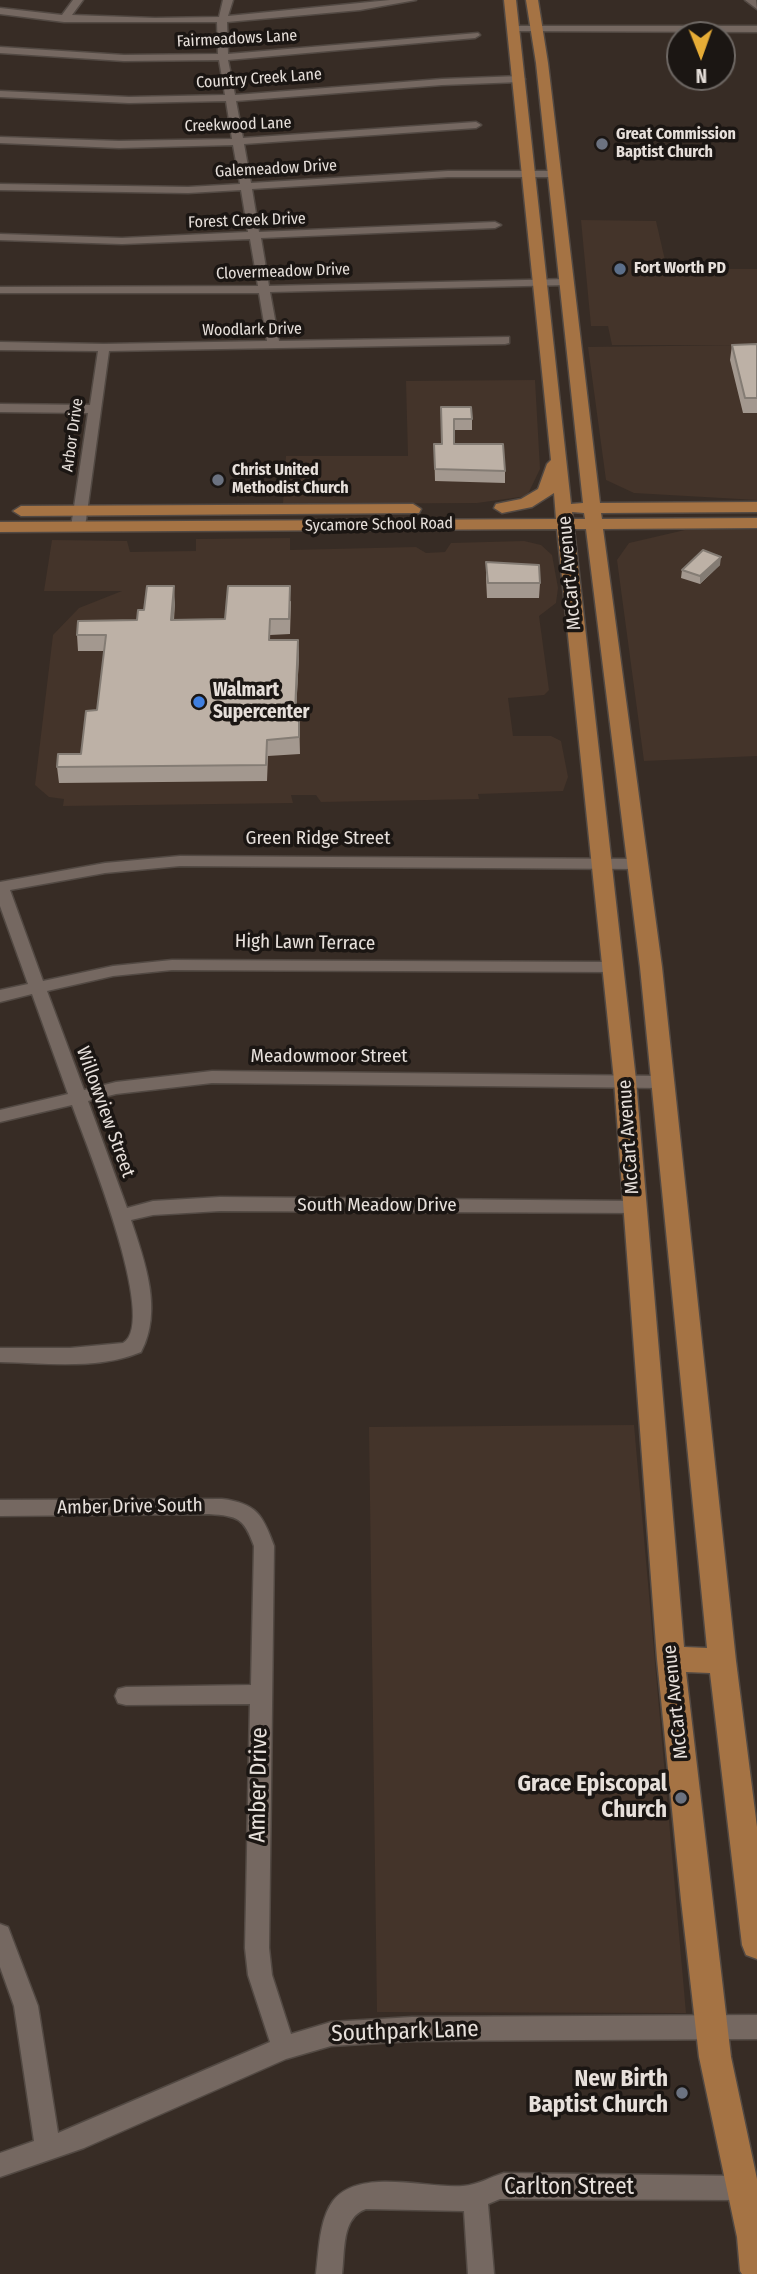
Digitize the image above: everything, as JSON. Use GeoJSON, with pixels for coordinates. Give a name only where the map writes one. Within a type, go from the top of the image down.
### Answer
{"type":"FeatureCollection","features":[{"type":"Feature","properties":{"kind":"main road","name":"McCart Avenue"},"geometry":{"type":"LineString","coordinates":[[510,0],[625,1080],[671,1659],[710,2028],[757,2271]]}},
{"type":"Feature","properties":{"kind":"main road","name":"McCart Avenue"},"geometry":{"type":"LineString","coordinates":[[532,0],[538,29],[588,475],[620,714],[663,1082],[722,1661],[757,1945]]}},
{"type":"Feature","properties":{"kind":"main road"},"geometry":{"type":"LineString","coordinates":[[520,79],[543,71]]}},
{"type":"Feature","properties":{"kind":"main road"},"geometry":{"type":"LineString","coordinates":[[520,79],[533,84],[546,101]]}},
{"type":"Feature","properties":{"kind":"main road"},"geometry":{"type":"LineString","coordinates":[[553,392],[579,392]]}},
{"type":"Feature","properties":{"kind":"main road"},"geometry":{"type":"LineString","coordinates":[[502,508],[526,503],[546,492],[559,451]]}},
{"type":"Feature","properties":{"kind":"main road"},"geometry":{"type":"LineString","coordinates":[[588,475],[604,490],[631,501],[685,508]]}},
{"type":"Feature","properties":{"kind":"main road","name":"Sycamore School Road"},"geometry":{"type":"LineString","coordinates":[[296,518],[502,508],[564,516]]}},
{"type":"Feature","properties":{"kind":"main road","name":"Sycamore School Road"},"geometry":{"type":"LineString","coordinates":[[0,512],[79,519],[296,518],[468,524],[685,508],[757,508]]}},
{"type":"Feature","properties":{"kind":"main road","name":"Sycamore School Road"},"geometry":{"type":"LineString","coordinates":[[593,516],[649,524],[757,523]]}},
{"type":"Feature","properties":{"kind":"main road","name":"Sycamore School Road"},"geometry":{"type":"LineString","coordinates":[[0,527],[79,519]]}},
{"type":"Feature","properties":{"kind":"main road"},"geometry":{"type":"LineString","coordinates":[[468,524],[529,533],[552,542],[568,554]]}},
{"type":"Feature","properties":{"kind":"main road"},"geometry":{"type":"LineString","coordinates":[[601,578],[613,540],[627,531],[649,524]]}},
{"type":"Feature","properties":{"kind":"main road"},"geometry":{"type":"LineString","coordinates":[[581,677],[596,688],[602,708],[620,714]]}},
{"type":"Feature","properties":{"kind":"main road"},"geometry":{"type":"LineString","coordinates":[[586,713],[597,713],[603,717],[609,727],[611,739],[624,747]]}},
{"type":"Feature","properties":{"kind":"main road"},"geometry":{"type":"LineString","coordinates":[[671,1659],[722,1661]]}},
{"type":"Feature","properties":{"kind":"street"},"geometry":{"type":"LineString","coordinates":[[64,19],[78,0]]}},
{"type":"Feature","properties":{"kind":"street"},"geometry":{"type":"LineString","coordinates":[[228,0],[222,20],[223,57],[274,345]]}},
{"type":"Feature","properties":{"kind":"street"},"geometry":{"type":"LineString","coordinates":[[0,11],[64,19],[152,23],[296,16],[374,2],[411,0]]}},
{"type":"Feature","properties":{"kind":"street"},"geometry":{"type":"LineString","coordinates":[[750,0],[757,6]]}},
{"type":"Feature","properties":{"kind":"street"},"geometry":{"type":"LineString","coordinates":[[515,29],[757,29]]}},
{"type":"Feature","properties":{"kind":"street","name":"Fairmeadows Lane"},"geometry":{"type":"LineString","coordinates":[[0,50],[118,58],[223,57],[474,35]]}},
{"type":"Feature","properties":{"kind":"street","name":"Country Creek Lane"},"geometry":{"type":"LineString","coordinates":[[0,94],[96,100],[230,98],[431,81],[520,79]]}},
{"type":"Feature","properties":{"kind":"street","name":"Creekwood Lane"},"geometry":{"type":"LineString","coordinates":[[0,140],[112,145],[238,142],[476,125]]}},
{"type":"Feature","properties":{"kind":"street","name":"Galemeadow Drive"},"geometry":{"type":"LineString","coordinates":[[0,187],[111,191],[246,188],[448,174],[554,174]]}},
{"type":"Feature","properties":{"kind":"street","name":"Forest Creek Drive"},"geometry":{"type":"LineString","coordinates":[[0,237],[122,241],[495,225]]}},
{"type":"Feature","properties":{"kind":"street","name":"Clovermeadow Drive"},"geometry":{"type":"LineString","coordinates":[[0,290],[129,292],[458,281],[567,282]]}},
{"type":"Feature","properties":{"kind":"street","name":"Woodlark Drive"},"geometry":{"type":"LineString","coordinates":[[0,346],[104,348],[505,340]]}},
{"type":"Feature","properties":{"kind":"street","name":"Arbor Drive"},"geometry":{"type":"LineString","coordinates":[[79,519],[104,348]]}},
{"type":"Feature","properties":{"kind":"street"},"geometry":{"type":"LineString","coordinates":[[0,408],[94,409]]}},
{"type":"Feature","properties":{"kind":"street","name":"Green Ridge Street"},"geometry":{"type":"LineString","coordinates":[[1,887],[93,869],[180,861],[637,864]]}},
{"type":"Feature","properties":{"kind":"street","name":"Willowview Street"},"geometry":{"type":"LineString","coordinates":[[0,1355],[108,1354],[127,1351],[137,1341],[141,1327],[142,1297],[134,1252],[1,887]]}},
{"type":"Feature","properties":{"kind":"street","name":"High Lawn Terrace"},"geometry":{"type":"LineString","coordinates":[[0,996],[113,971],[195,964],[613,967]]}},
{"type":"Feature","properties":{"kind":"street","name":"Meadowmoor Street"},"geometry":{"type":"LineString","coordinates":[[0,1116],[116,1088],[212,1077],[663,1082]]}},
{"type":"Feature","properties":{"kind":"street","name":"South Meadow Drive"},"geometry":{"type":"LineString","coordinates":[[121,1216],[153,1208],[220,1204],[634,1208]]}},
{"type":"Feature","properties":{"kind":"street","name":"Amber Drive South"},"geometry":{"type":"LineString","coordinates":[[0,1508],[230,1507],[250,1515],[255,1521]]}},
{"type":"Feature","properties":{"kind":"street","name":"Amber Drive"},"geometry":{"type":"LineString","coordinates":[[255,1521],[264,1546],[257,1948],[260,1975],[284,2048]]}},
{"type":"Feature","properties":{"kind":"street"},"geometry":{"type":"LineString","coordinates":[[126,1696],[261,1694]]}},
{"type":"Feature","properties":{"kind":"street"},"geometry":{"type":"LineString","coordinates":[[0,1935],[26,2006],[48,2150]]}},
{"type":"Feature","properties":{"kind":"street","name":"Southpark Lane"},"geometry":{"type":"LineString","coordinates":[[0,2165],[48,2150],[284,2048],[331,2034],[412,2029],[757,2027]]}},
{"type":"Feature","properties":{"kind":"street","name":"Carlton Street"},"geometry":{"type":"LineString","coordinates":[[330,2274],[339,2219],[342,2210],[353,2199],[370,2196],[475,2197],[504,2185],[742,2188]]}},
{"type":"Feature","properties":{"kind":"street"},"geometry":{"type":"LineString","coordinates":[[475,2197],[481,2274]]}},
{"type":"Feature","properties":{"kind":"shaded area"},"geometry":{"type":"Polygon","coordinates":[[[581,220],[656,221],[667,269],[757,269],[757,500],[634,493],[606,480],[588,347],[744,345],[612,345],[608,326],[591,326],[581,220]]]}},
{"type":"Feature","properties":{"kind":"shaded area"},"geometry":{"type":"Polygon","coordinates":[[[535,380],[540,469],[527,496],[477,503],[283,504],[286,456],[408,456],[406,381],[535,380]]]}},
{"type":"Feature","properties":{"kind":"shaded area"},"geometry":{"type":"Polygon","coordinates":[[[685,530],[757,530],[757,756],[644,761],[617,560],[629,543],[685,530]]]}},
{"type":"Feature","properties":{"kind":"shaded area"},"geometry":{"type":"Polygon","coordinates":[[[290,538],[290,550],[416,547],[426,553],[445,552],[451,543],[524,541],[541,545],[552,555],[558,588],[556,603],[539,616],[549,690],[544,695],[508,698],[513,736],[551,736],[561,741],[568,777],[563,791],[478,794],[479,799],[321,802],[316,795],[291,795],[293,803],[63,806],[64,799],[49,797],[35,785],[53,635],[79,608],[122,591],[44,591],[52,540],[127,541],[130,552],[196,551],[196,539],[290,538]]]}},
{"type":"Feature","properties":{"kind":"shaded area"},"geometry":{"type":"Polygon","coordinates":[[[634,1425],[686,2013],[377,2012],[369,1427],[634,1425]]]}},
{"type":"Feature","properties":{"kind":"building"},"geometry":{"type":"Polygon","coordinates":[[[757,344],[757,398],[745,398],[732,345],[757,344]]]}},
{"type":"Feature","properties":{"kind":"building"},"geometry":{"type":"Polygon","coordinates":[[[441,407],[471,407],[472,419],[454,419],[454,444],[503,444],[505,471],[435,469],[434,444],[442,444],[441,407]]]}},
{"type":"Feature","properties":{"kind":"building"},"geometry":{"type":"Polygon","coordinates":[[[703,550],[721,557],[700,576],[682,570],[703,550]]]}},
{"type":"Feature","properties":{"kind":"building"},"geometry":{"type":"Polygon","coordinates":[[[486,562],[539,565],[540,583],[488,583],[486,562]]]}},
{"type":"Feature","properties":{"kind":"building","name":"Walmart Supercenter"},"geometry":{"type":"Polygon","coordinates":[[[147,586],[174,586],[171,620],[225,619],[228,586],[290,586],[289,619],[270,619],[269,640],[298,640],[295,713],[299,713],[299,737],[267,740],[266,765],[57,767],[58,754],[81,754],[86,711],[97,710],[106,635],[77,635],[78,621],[137,620],[138,610],[144,610],[147,586]]]}},
{"type":"Feature","properties":{"kind":"place","name":"Great Commission Baptist Church"},"geometry":{"type":"Point","coordinates":[602,144]}},
{"type":"Feature","properties":{"kind":"place","name":"Fort Worth PD"},"geometry":{"type":"Point","coordinates":[620,269]}},
{"type":"Feature","properties":{"kind":"place","name":"Christ United Methodist Church"},"geometry":{"type":"Point","coordinates":[218,480]}},
{"type":"Feature","properties":{"kind":"place","name":"Walmart Supercenter"},"geometry":{"type":"Point","coordinates":[199,702]}},
{"type":"Feature","properties":{"kind":"place","name":"Grace Episcopal Church"},"geometry":{"type":"Point","coordinates":[681,1798]}},
{"type":"Feature","properties":{"kind":"place","name":"New Birth Baptist Church"},"geometry":{"type":"Point","coordinates":[682,2093]}}]}
